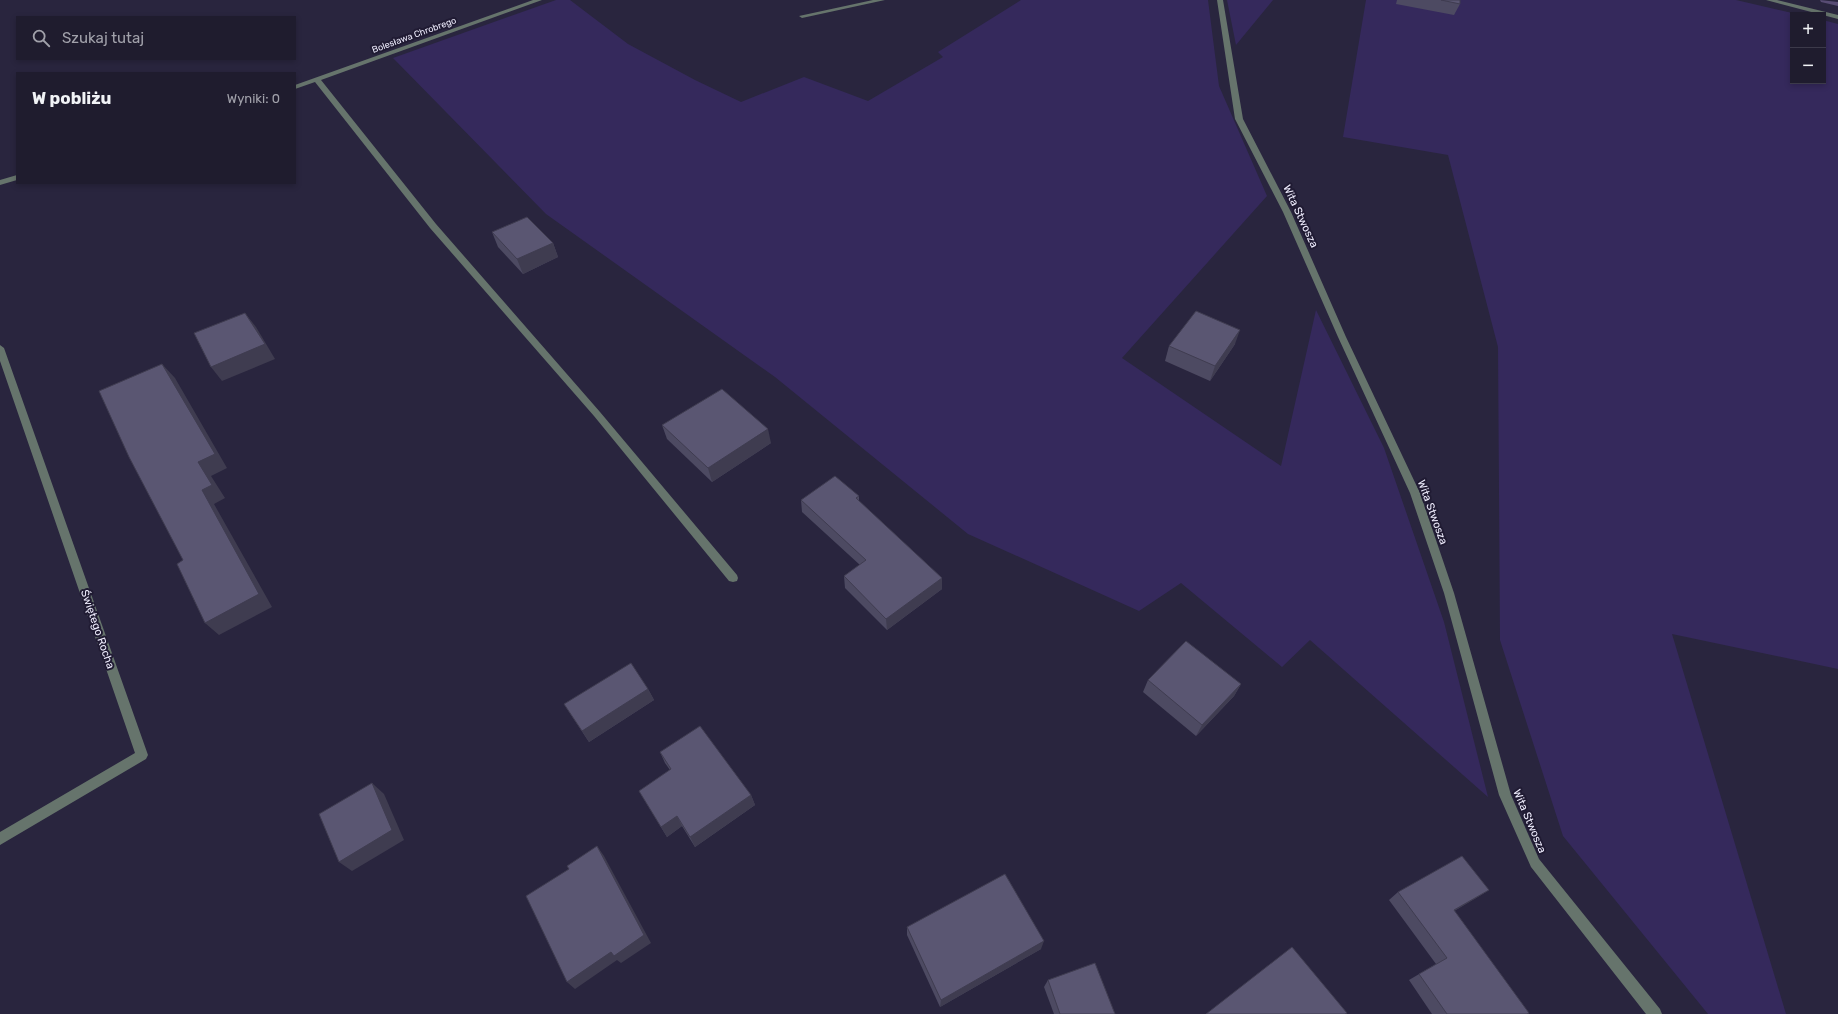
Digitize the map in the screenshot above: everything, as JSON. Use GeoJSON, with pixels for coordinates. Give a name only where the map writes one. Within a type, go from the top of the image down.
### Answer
{"type":"FeatureCollection","features":[{"type":"Feature","properties":{"kind":"street","name":"Bolesława Chrobrego"},"geometry":{"type":"LineString","coordinates":[[296,87],[539,0]]}},
{"type":"Feature","properties":{"kind":"street"},"geometry":{"type":"LineString","coordinates":[[802,16],[882,0]]}},
{"type":"Feature","properties":{"kind":"street","name":"Wita Stwosza"},"geometry":{"type":"LineString","coordinates":[[1220,0],[1239,118],[1287,212],[1342,337],[1414,493],[1449,593],[1505,794],[1535,863],[1656,1014]]}},
{"type":"Feature","properties":{"kind":"street"},"geometry":{"type":"LineString","coordinates":[[1769,0],[1838,17]]}},
{"type":"Feature","properties":{"kind":"street"},"geometry":{"type":"LineString","coordinates":[[317,80],[433,226],[597,414],[733,578]]}},
{"type":"Feature","properties":{"kind":"street"},"geometry":{"type":"LineString","coordinates":[[0,182],[16,177]]}},
{"type":"Feature","properties":{"kind":"street","name":"Świętego Rocha"},"geometry":{"type":"LineString","coordinates":[[0,348],[142,755],[0,839]]}},
{"type":"Feature","properties":{"kind":"shaded area"},"geometry":{"type":"Polygon","coordinates":[[[556,0],[570,0],[628,44],[695,80],[741,102],[804,77],[868,101],[943,57],[938,52],[1021,0],[1208,0],[1219,86],[1267,196],[1122,358],[1281,466],[1316,310],[1384,448],[1444,622],[1488,797],[1310,640],[1282,667],[1181,583],[1139,611],[968,534],[775,377],[546,214],[393,58],[556,0]]]}},
{"type":"Feature","properties":{"kind":"shaded area"},"geometry":{"type":"Polygon","coordinates":[[[1227,0],[1273,0],[1236,45],[1227,0]]]}},
{"type":"Feature","properties":{"kind":"shaded area"},"geometry":{"type":"Polygon","coordinates":[[[1366,0],[1736,0],[1790,12],[1790,84],[1826,84],[1826,21],[1838,24],[1838,669],[1672,634],[1786,1014],[1708,1014],[1563,836],[1500,640],[1498,347],[1448,155],[1343,137],[1366,0]]]}},
{"type":"Feature","properties":{"kind":"building"},"geometry":{"type":"Polygon","coordinates":[[[1441,0],[1460,0],[1460,4],[1441,0]]]}},
{"type":"Feature","properties":{"kind":"building"},"geometry":{"type":"Polygon","coordinates":[[[527,217],[553,243],[517,259],[492,232],[527,217]]]}},
{"type":"Feature","properties":{"kind":"building"},"geometry":{"type":"Polygon","coordinates":[[[1196,311],[1240,330],[1215,366],[1169,346],[1196,311]]]}},
{"type":"Feature","properties":{"kind":"building"},"geometry":{"type":"Polygon","coordinates":[[[245,313],[265,344],[211,367],[194,333],[245,313]]]}},
{"type":"Feature","properties":{"kind":"building"},"geometry":{"type":"Polygon","coordinates":[[[162,364],[215,454],[198,462],[212,485],[202,490],[259,594],[205,623],[177,564],[183,560],[129,457],[99,391],[162,364]]]}},
{"type":"Feature","properties":{"kind":"building"},"geometry":{"type":"Polygon","coordinates":[[[722,389],[768,429],[708,468],[662,425],[722,389]]]}},
{"type":"Feature","properties":{"kind":"building"},"geometry":{"type":"Polygon","coordinates":[[[835,476],[859,496],[856,498],[942,578],[886,619],[844,576],[866,560],[801,500],[835,476]]]}},
{"type":"Feature","properties":{"kind":"building"},"geometry":{"type":"Polygon","coordinates":[[[1186,641],[1241,684],[1202,725],[1148,680],[1186,641]]]}},
{"type":"Feature","properties":{"kind":"building"},"geometry":{"type":"Polygon","coordinates":[[[631,663],[648,689],[582,731],[564,704],[631,663]]]}},
{"type":"Feature","properties":{"kind":"building"},"geometry":{"type":"Polygon","coordinates":[[[700,726],[751,795],[690,837],[677,816],[661,827],[639,791],[671,769],[660,752],[700,726]]]}},
{"type":"Feature","properties":{"kind":"building"},"geometry":{"type":"Polygon","coordinates":[[[372,783],[392,830],[339,862],[319,814],[372,783]]]}},
{"type":"Feature","properties":{"kind":"building"},"geometry":{"type":"Polygon","coordinates":[[[597,846],[644,935],[614,956],[611,952],[567,982],[526,896],[569,869],[567,866],[597,846]]]}},
{"type":"Feature","properties":{"kind":"building"},"geometry":{"type":"Polygon","coordinates":[[[1462,856],[1489,890],[1454,910],[1529,1013],[1527,1014],[1447,1014],[1419,974],[1447,958],[1398,892],[1462,856]]]}},
{"type":"Feature","properties":{"kind":"building"},"geometry":{"type":"Polygon","coordinates":[[[1005,874],[1044,941],[941,1000],[907,927],[1005,874]]]}},
{"type":"Feature","properties":{"kind":"building"},"geometry":{"type":"Polygon","coordinates":[[[1292,947],[1347,1013],[1206,1014],[1292,947]]]}},
{"type":"Feature","properties":{"kind":"building"},"geometry":{"type":"Polygon","coordinates":[[[1095,963],[1115,1014],[1060,1014],[1048,980],[1095,963]]]}},
{"type":"Feature","properties":{"kind":"waterway"},"geometry":{"type":"LineString","coordinates":[[1824,0],[1838,4]]}}]}
